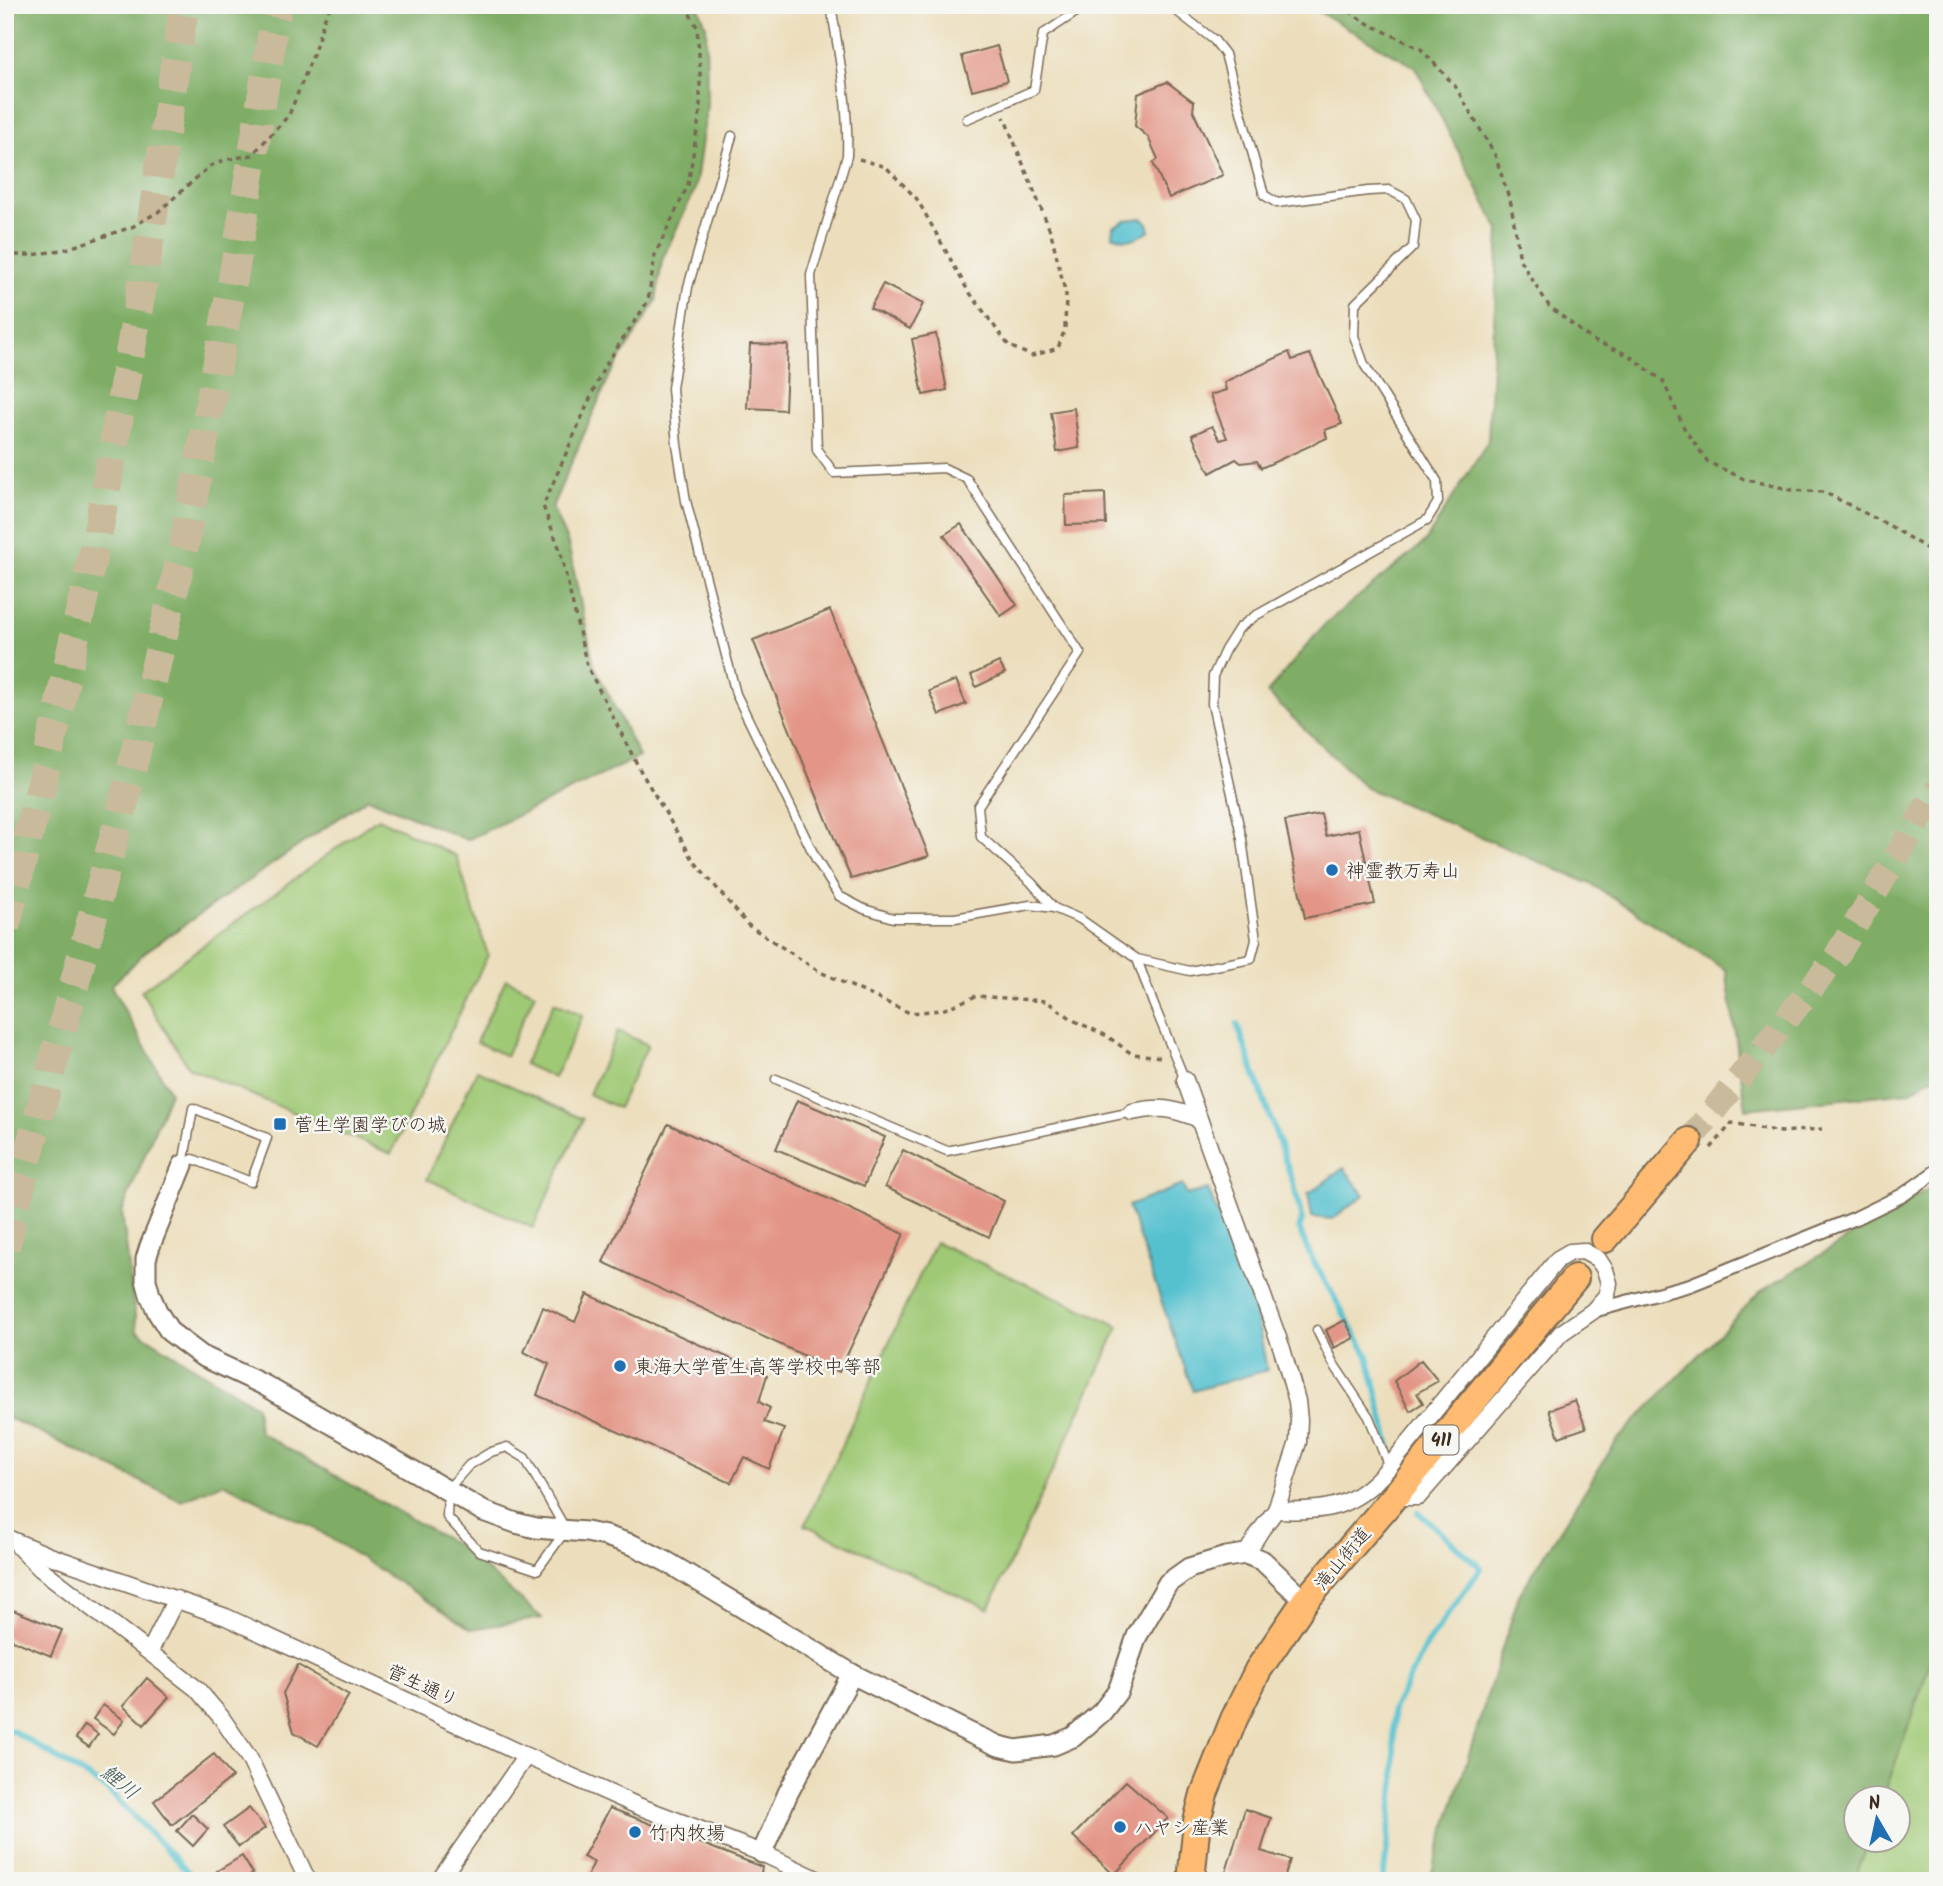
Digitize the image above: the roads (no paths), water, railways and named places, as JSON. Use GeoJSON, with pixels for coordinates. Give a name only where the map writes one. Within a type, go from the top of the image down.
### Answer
{"type":"FeatureCollection","features":[{"type":"Feature","properties":{"kind":"highway"},"geometry":{"type":"LineString","coordinates":[[1605,1238],[1697,1148]]}},
{"type":"Feature","properties":{"kind":"highway","name":"滝山街道"},"geometry":{"type":"LineString","coordinates":[[1191,1881],[1197,1821],[1204,1794],[1258,1670],[1305,1601],[1575,1278]]}},
{"type":"Feature","properties":{"kind":"street"},"geometry":{"type":"LineString","coordinates":[[1185,1080],[1282,1349],[1297,1401],[1298,1442],[1276,1510],[1246,1554]]}},
{"type":"Feature","properties":{"kind":"street"},"geometry":{"type":"LineString","coordinates":[[1132,1112],[1153,1108],[1175,1109],[1199,1119]]}},
{"type":"Feature","properties":{"kind":"street"},"geometry":{"type":"LineString","coordinates":[[183,1165],[150,1246],[146,1259],[146,1280],[158,1313],[170,1332],[202,1356],[264,1385],[483,1511],[536,1528],[606,1536],[633,1545],[667,1562],[852,1674],[999,1746],[1016,1750],[1054,1745],[1073,1737],[1102,1712],[1118,1691],[1137,1636],[1168,1583],[1189,1568],[1246,1554],[1263,1561],[1305,1601]]}},
{"type":"Feature","properties":{"kind":"street"},"geometry":{"type":"LineString","coordinates":[[1592,1311],[1690,1285],[1856,1218],[1903,1195],[1938,1170]]}},
{"type":"Feature","properties":{"kind":"street"},"geometry":{"type":"LineString","coordinates":[[1276,1510],[1301,1511],[1341,1505],[1362,1494],[1389,1467],[1558,1259],[1570,1252],[1583,1251],[1598,1259],[1609,1283],[1607,1295],[1592,1311],[1561,1333],[1418,1497],[1394,1497]]}},
{"type":"Feature","properties":{"kind":"street"},"geometry":{"type":"LineString","coordinates":[[9,1538],[41,1569],[97,1614],[150,1651],[197,1689],[221,1717],[249,1758],[307,1881]]}},
{"type":"Feature","properties":{"kind":"street","name":"菅生通り"},"geometry":{"type":"LineString","coordinates":[[9,1538],[50,1556],[226,1617],[638,1806],[762,1853],[821,1881]]}},
{"type":"Feature","properties":{"kind":"street"},"geometry":{"type":"LineString","coordinates":[[150,1651],[176,1599]]}},
{"type":"Feature","properties":{"kind":"street"},"geometry":{"type":"LineString","coordinates":[[762,1853],[788,1793],[852,1674]]}},
{"type":"Feature","properties":{"kind":"street"},"geometry":{"type":"LineString","coordinates":[[439,1881],[526,1756]]}},
{"type":"Feature","properties":{"kind":"lane"},"geometry":{"type":"LineString","coordinates":[[831,5],[848,140],[847,156],[811,275],[817,450],[834,474],[944,468],[967,478],[1080,653],[978,806],[981,837],[1031,882],[1054,908]]}},
{"type":"Feature","properties":{"kind":"lane"},"geometry":{"type":"LineString","coordinates":[[967,119],[1034,90],[1043,34],[1087,5]]}},
{"type":"Feature","properties":{"kind":"lane"},"geometry":{"type":"LineString","coordinates":[[732,136],[688,287],[672,388],[677,445],[686,501],[736,694],[816,859],[839,896],[864,909],[893,918],[955,918],[1030,905],[1054,908],[1080,919],[1137,959],[1190,971],[1251,959],[1256,940],[1242,839],[1212,704],[1213,676],[1239,628],[1255,616],[1427,520],[1438,502],[1437,481],[1364,364],[1354,336],[1355,304],[1413,247],[1416,220],[1406,199],[1389,190],[1277,203],[1264,195],[1225,54],[1214,40],[1169,5]]}},
{"type":"Feature","properties":{"kind":"lane"},"geometry":{"type":"LineString","coordinates":[[1137,959],[1185,1080]]}},
{"type":"Feature","properties":{"kind":"lane"},"geometry":{"type":"LineString","coordinates":[[776,1079],[947,1151],[1132,1112]]}},
{"type":"Feature","properties":{"kind":"lane"},"geometry":{"type":"LineString","coordinates":[[193,1108],[267,1138],[251,1182],[192,1158],[183,1165],[193,1108]]}},
{"type":"Feature","properties":{"kind":"lane"},"geometry":{"type":"LineString","coordinates":[[1317,1330],[1333,1363],[1369,1417],[1389,1467]]}},
{"type":"Feature","properties":{"kind":"lane"},"geometry":{"type":"LineString","coordinates":[[507,1447],[525,1458],[566,1530],[537,1570],[479,1551],[447,1517],[448,1489],[469,1465],[491,1451],[507,1447]]}},
{"type":"Feature","properties":{"kind":"water"},"geometry":{"type":"Polygon","coordinates":[[[1142,218],[1148,223],[1150,231],[1145,234],[1128,239],[1112,235],[1113,227],[1126,220],[1142,218]]]}},
{"type":"Feature","properties":{"kind":"water"},"geometry":{"type":"Polygon","coordinates":[[[1344,1168],[1364,1195],[1333,1219],[1312,1217],[1308,1194],[1344,1168]]]}},
{"type":"Feature","properties":{"kind":"water"},"geometry":{"type":"Polygon","coordinates":[[[1182,1185],[1187,1195],[1208,1189],[1256,1313],[1267,1370],[1193,1391],[1128,1206],[1182,1185]]]}},
{"type":"Feature","properties":{"kind":"waterway"},"geometry":{"type":"LineString","coordinates":[[1237,1024],[1294,1185],[1302,1220],[1299,1229],[1310,1255],[1368,1356],[1390,1446]]}},
{"type":"Feature","properties":{"kind":"waterway"},"geometry":{"type":"LineString","coordinates":[[1383,1881],[1395,1779],[1393,1710],[1426,1645],[1481,1568],[1418,1512]]}},
{"type":"Feature","properties":{"kind":"waterway","name":"鯉川"},"geometry":{"type":"LineString","coordinates":[[5,1730],[13,1731],[107,1789],[197,1881]]}},
{"type":"Feature","properties":{"kind":"tunnel"},"geometry":{"type":"LineString","coordinates":[[5,927],[44,775],[99,527],[145,269],[184,5]]}},
{"type":"Feature","properties":{"kind":"tunnel"},"geometry":{"type":"LineString","coordinates":[[5,1247],[125,797],[185,541],[233,279],[277,5]]}},
{"type":"Feature","properties":{"kind":"tunnel"},"geometry":{"type":"LineString","coordinates":[[1689,1141],[1836,957],[1938,788]]}},
{"type":"Feature","properties":{"kind":"place","name":"神霊教万寿山"},"geometry":{"type":"Point","coordinates":[1332,870]}},
{"type":"Feature","properties":{"kind":"place","name":"菅生学園学びの城"},"geometry":{"type":"Point","coordinates":[280,1124]}},
{"type":"Feature","properties":{"kind":"place","name":"東海大学菅生高等学校中等部"},"geometry":{"type":"Point","coordinates":[620,1366]}},
{"type":"Feature","properties":{"kind":"place","name":"ハヤシ産業"},"geometry":{"type":"Point","coordinates":[1120,1827]}},
{"type":"Feature","properties":{"kind":"place","name":"竹内牧場"},"geometry":{"type":"Point","coordinates":[635,1832]}}]}
